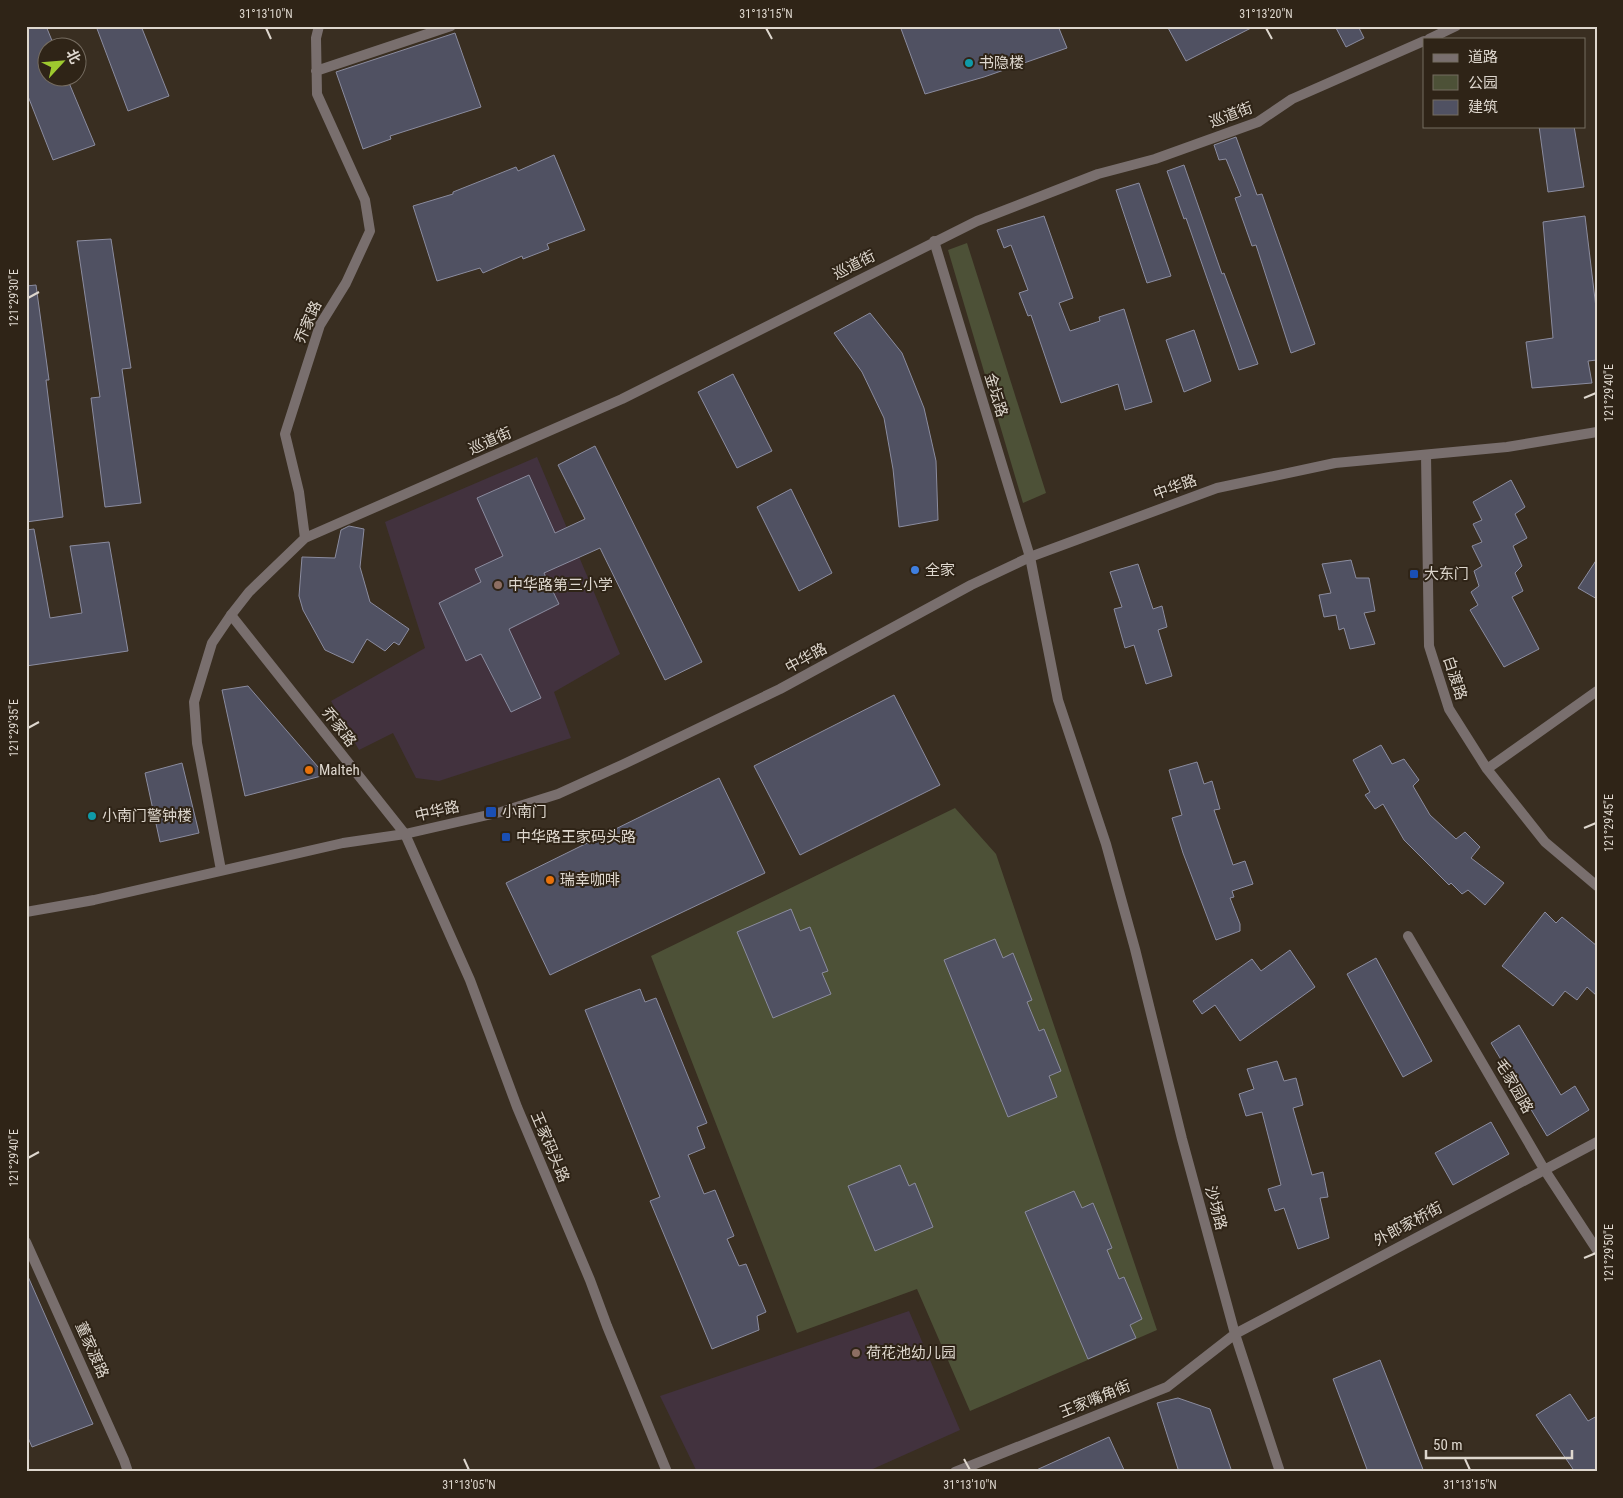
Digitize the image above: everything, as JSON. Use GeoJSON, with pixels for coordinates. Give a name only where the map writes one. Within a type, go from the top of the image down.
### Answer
{"type":"FeatureCollection","features":[{"type":"Feature","properties":{"kind":"street","name":"乔家路"},"geometry":{"type":"LineString","coordinates":[[305,538],[299,492],[285,434],[320,325],[346,283],[370,231],[365,200],[317,94],[316,38],[319,26]]}},
{"type":"Feature","properties":{"kind":"street"},"geometry":{"type":"LineString","coordinates":[[316,71],[451,26]]}},
{"type":"Feature","properties":{"kind":"street"},"geometry":{"type":"LineString","coordinates":[[1431,38],[1456,26]]}},
{"type":"Feature","properties":{"kind":"street","name":"巡道街"},"geometry":{"type":"LineString","coordinates":[[305,538],[622,399],[977,221],[1098,174],[1156,159],[1258,122],[1292,99],[1423,41]]}},
{"type":"Feature","properties":{"kind":"street","name":"金坛路"},"geometry":{"type":"LineString","coordinates":[[934,241],[1030,557],[1058,700],[1106,844],[1135,949]]}},
{"type":"Feature","properties":{"kind":"street","name":"中华路"},"geometry":{"type":"LineString","coordinates":[[26,912],[94,900],[343,843],[405,834],[501,812],[558,794],[780,689],[971,585],[1030,557],[1216,488],[1335,463],[1507,447],[1597,432]]}},
{"type":"Feature","properties":{"kind":"street","name":"白渡路"},"geometry":{"type":"LineString","coordinates":[[1426,455],[1429,646],[1448,709],[1487,769],[1545,842],[1597,886]]}},
{"type":"Feature","properties":{"kind":"street"},"geometry":{"type":"LineString","coordinates":[[221,870],[197,743],[194,702],[212,644],[249,592],[305,538]]}},
{"type":"Feature","properties":{"kind":"street","name":"乔家路"},"geometry":{"type":"LineString","coordinates":[[232,615],[405,834]]}},
{"type":"Feature","properties":{"kind":"street"},"geometry":{"type":"LineString","coordinates":[[1487,769],[1597,691]]}},
{"type":"Feature","properties":{"kind":"street","name":"王家码头路"},"geometry":{"type":"LineString","coordinates":[[405,834],[470,980],[517,1107],[590,1280],[667,1472]]}},
{"type":"Feature","properties":{"kind":"street","name":"毛家园路"},"geometry":{"type":"LineString","coordinates":[[1408,936],[1544,1169],[1597,1250]]}},
{"type":"Feature","properties":{"kind":"street","name":"沙场路"},"geometry":{"type":"LineString","coordinates":[[1135,949],[1182,1139],[1235,1334],[1280,1472]]}},
{"type":"Feature","properties":{"kind":"street","name":"外郎家桥街"},"geometry":{"type":"LineString","coordinates":[[1235,1334],[1597,1142]]}},
{"type":"Feature","properties":{"kind":"street","name":"董家渡路"},"geometry":{"type":"LineString","coordinates":[[26,1242],[128,1472]]}},
{"type":"Feature","properties":{"kind":"street","name":"王家嘴角街"},"geometry":{"type":"LineString","coordinates":[[955,1472],[1167,1387],[1235,1334]]}},
{"type":"Feature","properties":{"kind":"shaded area","name":"中华路第三小学"},"geometry":{"type":"Polygon","coordinates":[[[537,457],[620,654],[554,692],[571,738],[439,781],[416,778],[393,733],[359,750],[331,701],[425,648],[385,522],[537,457]]]}},
{"type":"Feature","properties":{"kind":"shaded area","name":"荷花池幼儿园"},"geometry":{"type":"Polygon","coordinates":[[[909,1311],[960,1430],[866,1472],[697,1472],[660,1396],[909,1311]]]}},
{"type":"Feature","properties":{"kind":"green space"},"geometry":{"type":"Polygon","coordinates":[[[967,243],[1046,493],[1023,503],[948,250],[967,243]]]}},
{"type":"Feature","properties":{"kind":"green space"},"geometry":{"type":"Polygon","coordinates":[[[955,808],[996,854],[1157,1330],[970,1411],[917,1289],[797,1333],[651,956],[955,808]]]}},
{"type":"Feature","properties":{"kind":"building"},"geometry":{"type":"Polygon","coordinates":[[[26,26],[46,26],[51,38],[38,38],[38,88],[71,88],[95,145],[53,160],[26,91],[26,26]]]}},
{"type":"Feature","properties":{"kind":"building"},"geometry":{"type":"Polygon","coordinates":[[[96,26],[141,26],[169,96],[128,111],[96,26]]]}},
{"type":"Feature","properties":{"kind":"building","name":"书隐楼"},"geometry":{"type":"Polygon","coordinates":[[[900,26],[1058,26],[1067,48],[984,77],[925,94],[900,26]]]}},
{"type":"Feature","properties":{"kind":"building"},"geometry":{"type":"Polygon","coordinates":[[[1167,26],[1255,26],[1186,61],[1167,26]]]}},
{"type":"Feature","properties":{"kind":"building"},"geometry":{"type":"Polygon","coordinates":[[[1335,26],[1358,26],[1364,38],[1346,47],[1335,26]]]}},
{"type":"Feature","properties":{"kind":"building"},"geometry":{"type":"Polygon","coordinates":[[[455,33],[481,107],[390,136],[391,139],[363,149],[336,72],[455,33]]]}},
{"type":"Feature","properties":{"kind":"building"},"geometry":{"type":"Polygon","coordinates":[[[1539,128],[1574,128],[1584,187],[1548,192],[1539,128]]]}},
{"type":"Feature","properties":{"kind":"building"},"geometry":{"type":"Polygon","coordinates":[[[1236,137],[1257,195],[1262,194],[1315,344],[1291,353],[1256,245],[1252,246],[1235,198],[1241,196],[1226,159],[1219,160],[1214,145],[1236,137]]]}},
{"type":"Feature","properties":{"kind":"building"},"geometry":{"type":"Polygon","coordinates":[[[554,155],[585,230],[547,244],[549,249],[523,259],[522,256],[483,273],[480,268],[437,281],[413,206],[453,194],[453,192],[516,167],[518,171],[554,155]]]}},
{"type":"Feature","properties":{"kind":"building"},"geometry":{"type":"Polygon","coordinates":[[[1184,165],[1222,274],[1224,273],[1258,364],[1239,370],[1186,218],[1184,219],[1167,171],[1184,165]]]}},
{"type":"Feature","properties":{"kind":"building"},"geometry":{"type":"Polygon","coordinates":[[[1139,183],[1171,276],[1147,283],[1116,190],[1139,183]]]}},
{"type":"Feature","properties":{"kind":"building"},"geometry":{"type":"Polygon","coordinates":[[[1044,216],[1073,298],[1059,303],[1070,331],[1100,321],[1099,317],[1124,309],[1152,402],[1125,410],[1118,384],[1061,403],[1031,315],[1028,316],[1019,293],[1028,290],[1011,245],[1004,248],[997,230],[1044,216]]]}},
{"type":"Feature","properties":{"kind":"building"},"geometry":{"type":"Polygon","coordinates":[[[1585,216],[1597,316],[1597,360],[1588,361],[1592,383],[1532,388],[1526,342],[1553,338],[1543,222],[1585,216]]]}},
{"type":"Feature","properties":{"kind":"building"},"geometry":{"type":"Polygon","coordinates":[[[111,239],[131,368],[122,369],[141,503],[105,507],[91,398],[100,397],[77,241],[111,239]]]}},
{"type":"Feature","properties":{"kind":"building"},"geometry":{"type":"Polygon","coordinates":[[[36,285],[49,380],[46,380],[63,517],[26,522],[26,286],[36,285]]]}},
{"type":"Feature","properties":{"kind":"building"},"geometry":{"type":"Polygon","coordinates":[[[870,313],[902,353],[924,408],[936,461],[938,520],[899,527],[893,469],[884,418],[862,372],[834,333],[870,313]]]}},
{"type":"Feature","properties":{"kind":"building"},"geometry":{"type":"Polygon","coordinates":[[[1194,330],[1211,381],[1184,392],[1166,340],[1194,330]]]}},
{"type":"Feature","properties":{"kind":"building"},"geometry":{"type":"Polygon","coordinates":[[[733,374],[772,451],[737,468],[698,392],[733,374]]]}},
{"type":"Feature","properties":{"kind":"building"},"geometry":{"type":"Polygon","coordinates":[[[595,446],[702,662],[665,680],[600,548],[544,573],[559,604],[509,629],[541,698],[511,712],[481,654],[466,661],[439,603],[481,582],[475,569],[503,556],[477,498],[529,475],[555,533],[585,519],[558,465],[595,446]]]}},
{"type":"Feature","properties":{"kind":"building"},"geometry":{"type":"Polygon","coordinates":[[[1511,480],[1525,507],[1515,514],[1527,538],[1513,546],[1522,566],[1515,573],[1523,591],[1512,597],[1539,649],[1504,667],[1470,610],[1478,605],[1471,592],[1479,586],[1474,571],[1482,566],[1472,546],[1482,542],[1473,524],[1482,520],[1473,502],[1511,480]]]}},
{"type":"Feature","properties":{"kind":"building"},"geometry":{"type":"Polygon","coordinates":[[[791,489],[832,573],[799,591],[757,507],[791,489]]]}},
{"type":"Feature","properties":{"kind":"building"},"geometry":{"type":"Polygon","coordinates":[[[349,526],[364,529],[360,567],[370,602],[409,629],[399,645],[394,642],[385,651],[367,639],[353,663],[325,650],[303,610],[299,596],[302,557],[335,558],[341,530],[349,526]]]}},
{"type":"Feature","properties":{"kind":"building"},"geometry":{"type":"Polygon","coordinates":[[[34,529],[50,618],[82,613],[70,546],[109,542],[128,651],[26,666],[26,530],[34,529]]]}},
{"type":"Feature","properties":{"kind":"building"},"geometry":{"type":"Polygon","coordinates":[[[1597,559],[1597,599],[1578,588],[1597,559]]]}},
{"type":"Feature","properties":{"kind":"building"},"geometry":{"type":"Polygon","coordinates":[[[1351,560],[1356,578],[1369,578],[1375,611],[1364,613],[1375,644],[1350,649],[1344,628],[1339,630],[1336,615],[1324,617],[1319,595],[1331,593],[1322,564],[1351,560]]]}},
{"type":"Feature","properties":{"kind":"building"},"geometry":{"type":"Polygon","coordinates":[[[1138,564],[1153,609],[1162,606],[1167,627],[1158,630],[1172,676],[1146,684],[1134,645],[1125,648],[1114,609],[1122,607],[1110,572],[1138,564]]]}},
{"type":"Feature","properties":{"kind":"building"},"geometry":{"type":"Polygon","coordinates":[[[248,686],[325,775],[245,796],[222,690],[248,686]]]}},
{"type":"Feature","properties":{"kind":"building"},"geometry":{"type":"Polygon","coordinates":[[[894,695],[940,785],[800,855],[754,766],[894,695]]]}},
{"type":"Feature","properties":{"kind":"building"},"geometry":{"type":"Polygon","coordinates":[[[1381,745],[1392,764],[1404,759],[1419,780],[1413,786],[1430,815],[1456,839],[1465,832],[1480,847],[1471,858],[1504,883],[1485,905],[1468,890],[1462,894],[1451,883],[1449,885],[1404,840],[1383,804],[1375,809],[1365,795],[1370,792],[1353,760],[1381,745]]]}},
{"type":"Feature","properties":{"kind":"building"},"geometry":{"type":"Polygon","coordinates":[[[1197,762],[1204,784],[1212,781],[1220,809],[1214,810],[1233,865],[1245,861],[1253,884],[1232,891],[1234,897],[1230,898],[1240,924],[1240,931],[1216,940],[1183,853],[1172,818],[1182,815],[1169,770],[1197,762]]]}},
{"type":"Feature","properties":{"kind":"building"},"geometry":{"type":"Polygon","coordinates":[[[182,763],[199,833],[160,842],[145,773],[182,763]]]}},
{"type":"Feature","properties":{"kind":"building"},"geometry":{"type":"Polygon","coordinates":[[[719,778],[765,873],[550,975],[506,883],[719,778]]]}},
{"type":"Feature","properties":{"kind":"building"},"geometry":{"type":"Polygon","coordinates":[[[791,909],[800,931],[810,927],[828,971],[822,973],[831,994],[773,1018],[737,932],[791,909]]]}},
{"type":"Feature","properties":{"kind":"building"},"geometry":{"type":"Polygon","coordinates":[[[1545,912],[1556,923],[1562,917],[1597,946],[1597,996],[1587,987],[1577,1000],[1565,991],[1553,1006],[1502,966],[1545,912]]]}},
{"type":"Feature","properties":{"kind":"building"},"geometry":{"type":"Polygon","coordinates":[[[995,939],[1003,958],[1013,953],[1032,1000],[1027,1002],[1039,1031],[1044,1029],[1061,1071],[1049,1076],[1057,1097],[1008,1117],[944,960],[995,939]]]}},
{"type":"Feature","properties":{"kind":"building"},"geometry":{"type":"Polygon","coordinates":[[[1290,950],[1315,987],[1240,1041],[1215,1005],[1202,1014],[1193,1001],[1252,959],[1261,971],[1290,950]]]}},
{"type":"Feature","properties":{"kind":"building"},"geometry":{"type":"Polygon","coordinates":[[[1376,958],[1432,1061],[1403,1077],[1347,974],[1376,958]]]}},
{"type":"Feature","properties":{"kind":"building"},"geometry":{"type":"Polygon","coordinates":[[[640,989],[645,1002],[656,998],[707,1123],[697,1127],[705,1148],[688,1155],[704,1194],[715,1190],[734,1236],[727,1239],[739,1266],[746,1264],[766,1312],[757,1316],[759,1330],[712,1349],[650,1201],[660,1197],[585,1010],[640,989]]]}},
{"type":"Feature","properties":{"kind":"building"},"geometry":{"type":"Polygon","coordinates":[[[1519,1025],[1561,1095],[1575,1086],[1589,1110],[1547,1136],[1491,1043],[1519,1025]]]}},
{"type":"Feature","properties":{"kind":"building"},"geometry":{"type":"Polygon","coordinates":[[[1277,1061],[1284,1081],[1296,1078],[1303,1105],[1293,1108],[1312,1175],[1323,1172],[1328,1197],[1320,1198],[1329,1238],[1298,1249],[1284,1208],[1275,1211],[1268,1189],[1281,1185],[1262,1112],[1246,1116],[1239,1094],[1254,1089],[1247,1069],[1277,1061]]]}},
{"type":"Feature","properties":{"kind":"building"},"geometry":{"type":"Polygon","coordinates":[[[1491,1122],[1509,1154],[1453,1185],[1435,1153],[1491,1122]]]}},
{"type":"Feature","properties":{"kind":"building"},"geometry":{"type":"Polygon","coordinates":[[[900,1165],[909,1186],[915,1183],[933,1227],[875,1251],[848,1186],[900,1165]]]}},
{"type":"Feature","properties":{"kind":"building"},"geometry":{"type":"Polygon","coordinates":[[[1074,1191],[1082,1208],[1093,1203],[1112,1248],[1107,1250],[1119,1279],[1124,1277],[1142,1319],[1130,1325],[1136,1338],[1088,1359],[1025,1212],[1074,1191]]]}},
{"type":"Feature","properties":{"kind":"building"},"geometry":{"type":"Polygon","coordinates":[[[26,1272],[93,1424],[32,1447],[26,1433],[26,1272]]]}},
{"type":"Feature","properties":{"kind":"building"},"geometry":{"type":"Polygon","coordinates":[[[1380,1360],[1424,1472],[1368,1472],[1333,1379],[1380,1360]]]}},
{"type":"Feature","properties":{"kind":"building"},"geometry":{"type":"Polygon","coordinates":[[[1570,1394],[1588,1421],[1597,1416],[1597,1472],[1575,1472],[1536,1415],[1570,1394]]]}},
{"type":"Feature","properties":{"kind":"building"},"geometry":{"type":"Polygon","coordinates":[[[1178,1398],[1210,1409],[1232,1472],[1179,1472],[1157,1403],[1178,1398]]]}},
{"type":"Feature","properties":{"kind":"building"},"geometry":{"type":"Polygon","coordinates":[[[1109,1437],[1125,1472],[1032,1472],[1109,1437]]]}},
{"type":"Feature","properties":{"kind":"place","name":"书隐楼"},"geometry":{"type":"Point","coordinates":[969,63]}},
{"type":"Feature","properties":{"kind":"place","name":"全家"},"geometry":{"type":"Point","coordinates":[915,570]}},
{"type":"Feature","properties":{"kind":"place","name":"大东门"},"geometry":{"type":"Point","coordinates":[1414,574]}},
{"type":"Feature","properties":{"kind":"place","name":"中华路第三小学"},"geometry":{"type":"Point","coordinates":[498,585]}},
{"type":"Feature","properties":{"kind":"place","name":"Malteh"},"geometry":{"type":"Point","coordinates":[309,770]}},
{"type":"Feature","properties":{"kind":"place","name":"小南门"},"geometry":{"type":"Point","coordinates":[491,812]}},
{"type":"Feature","properties":{"kind":"place","name":"小南门警钟楼"},"geometry":{"type":"Point","coordinates":[92,816]}},
{"type":"Feature","properties":{"kind":"place","name":"中华路王家码头路"},"geometry":{"type":"Point","coordinates":[506,837]}},
{"type":"Feature","properties":{"kind":"place","name":"瑞幸咖啡"},"geometry":{"type":"Point","coordinates":[550,880]}},
{"type":"Feature","properties":{"kind":"place","name":"荷花池幼儿园"},"geometry":{"type":"Point","coordinates":[856,1353]}}]}
